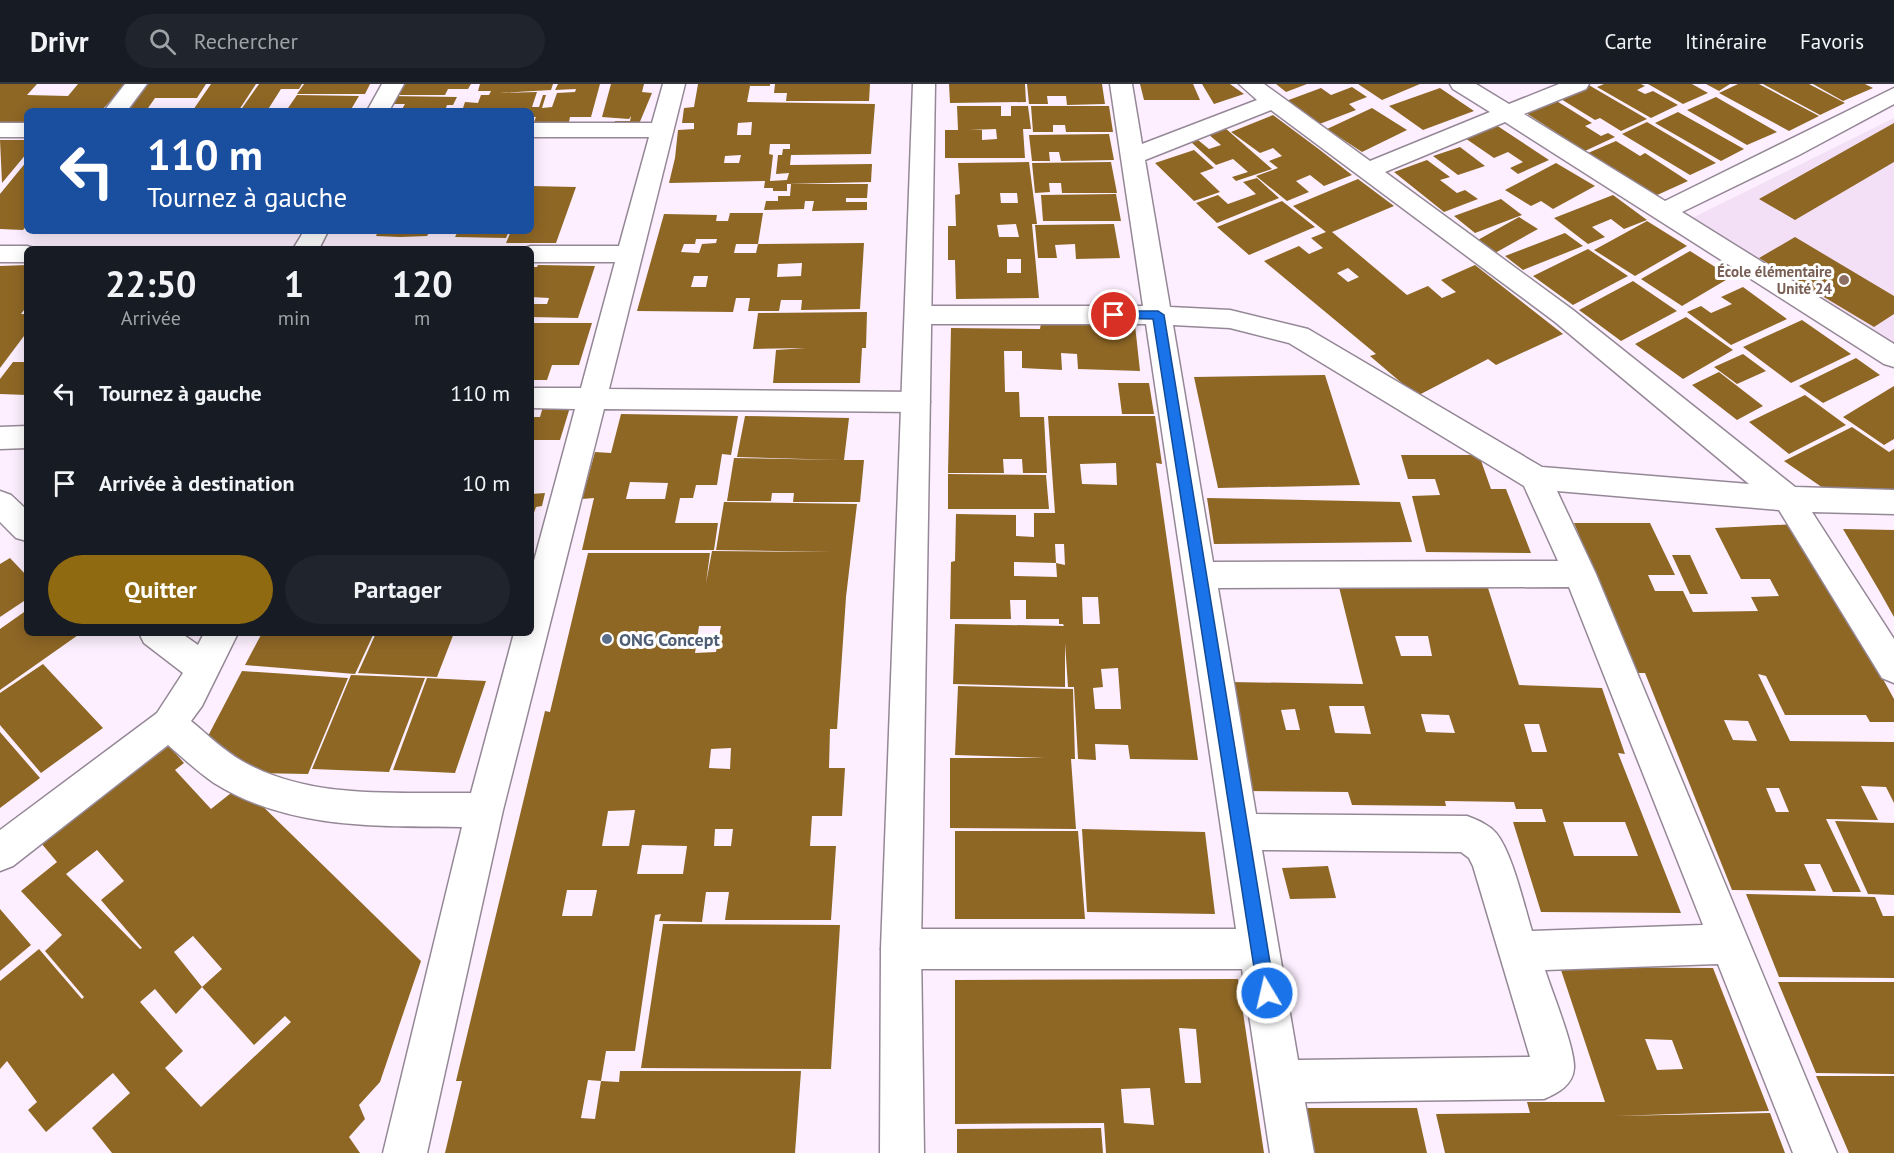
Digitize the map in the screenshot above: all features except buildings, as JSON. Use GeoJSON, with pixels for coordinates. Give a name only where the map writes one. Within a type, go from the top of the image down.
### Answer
{"type":"FeatureCollection","features":[{"type":"Feature","properties":{"kind":"street"},"geometry":{"type":"LineString","coordinates":[[117,108],[136,84]]}},
{"type":"Feature","properties":{"kind":"street"},"geometry":{"type":"LineString","coordinates":[[380,108],[393,84]]}},
{"type":"Feature","properties":{"kind":"street"},"geometry":{"type":"LineString","coordinates":[[534,623],[674,84]]}},
{"type":"Feature","properties":{"kind":"street"},"geometry":{"type":"LineString","coordinates":[[902,1153],[902,949],[924,84]]}},
{"type":"Feature","properties":{"kind":"street"},"geometry":{"type":"LineString","coordinates":[[1121,84],[1292,1153]]}},
{"type":"Feature","properties":{"kind":"street"},"geometry":{"type":"LineString","coordinates":[[1250,84],[1564,316],[1788,499],[1894,668]]}},
{"type":"Feature","properties":{"kind":"street"},"geometry":{"type":"LineString","coordinates":[[1461,84],[1894,357]]}},
{"type":"Feature","properties":{"kind":"street"},"geometry":{"type":"LineString","coordinates":[[1369,170],[1578,84]]}},
{"type":"Feature","properties":{"kind":"street"},"geometry":{"type":"LineString","coordinates":[[1664,212],[1791,150],[1894,95]]}},
{"type":"Feature","properties":{"kind":"street"},"geometry":{"type":"LineString","coordinates":[[1133,156],[1274,101]]}},
{"type":"Feature","properties":{"kind":"street"},"geometry":{"type":"LineString","coordinates":[[0,130],[24,130]]}},
{"type":"Feature","properties":{"kind":"street"},"geometry":{"type":"LineString","coordinates":[[534,130],[662,130]]}},
{"type":"Feature","properties":{"kind":"street"},"geometry":{"type":"LineString","coordinates":[[0,254],[24,254]]}},
{"type":"Feature","properties":{"kind":"street"},"geometry":{"type":"LineString","coordinates":[[534,254],[631,254]]}},
{"type":"Feature","properties":{"kind":"street"},"geometry":{"type":"LineString","coordinates":[[918,315],[1158,315],[1230,319],[1298,336],[1536,478],[1788,499],[1894,502]]}},
{"type":"Feature","properties":{"kind":"street"},"geometry":{"type":"LineString","coordinates":[[534,398],[916,402]]}},
{"type":"Feature","properties":{"kind":"street"},"geometry":{"type":"LineString","coordinates":[[0,438],[24,436]]}},
{"type":"Feature","properties":{"kind":"street"},"geometry":{"type":"LineString","coordinates":[[1536,478],[1580,574],[1815,1153]]}},
{"type":"Feature","properties":{"kind":"street"},"geometry":{"type":"LineString","coordinates":[[0,503],[24,526]]}},
{"type":"Feature","properties":{"kind":"street"},"geometry":{"type":"LineString","coordinates":[[1200,574],[1580,574]]}},
{"type":"Feature","properties":{"kind":"street"},"geometry":{"type":"LineString","coordinates":[[160,636],[202,668]]}},
{"type":"Feature","properties":{"kind":"street"},"geometry":{"type":"LineString","coordinates":[[0,852],[169,724],[190,695],[219,636]]}},
{"type":"Feature","properties":{"kind":"street"},"geometry":{"type":"LineString","coordinates":[[405,1153],[485,810],[531,636]]}},
{"type":"Feature","properties":{"kind":"street"},"geometry":{"type":"LineString","coordinates":[[169,724],[228,772],[273,794],[323,806],[485,810]]}},
{"type":"Feature","properties":{"kind":"street"},"geometry":{"type":"LineString","coordinates":[[1241,832],[1467,834],[1482,845],[1490,859],[1551,1053],[1553,1069],[1544,1078],[1281,1081]]}},
{"type":"Feature","properties":{"kind":"street"},"geometry":{"type":"LineString","coordinates":[[1518,951],[1730,944]]}},
{"type":"Feature","properties":{"kind":"street"},"geometry":{"type":"LineString","coordinates":[[902,949],[1260,949]]}},
{"type":"Feature","properties":{"kind":"shaded area","name":"École élémentaire Unité 24"},"geometry":{"type":"Polygon","coordinates":[[[1894,118],[1894,343],[1692,218],[1894,118]]]}},
{"type":"Feature","properties":{"kind":"place","name":"École élémentaire Unité 24"},"geometry":{"type":"Point","coordinates":[1844,280]}},
{"type":"Feature","properties":{"kind":"place","name":"ONG Concept"},"geometry":{"type":"Point","coordinates":[607,639]}},
{"type":"Feature","properties":{"kind":"route"},"geometry":{"type":"LineString","coordinates":[[1114,315],[1158,315],[1267,993]]}}]}
